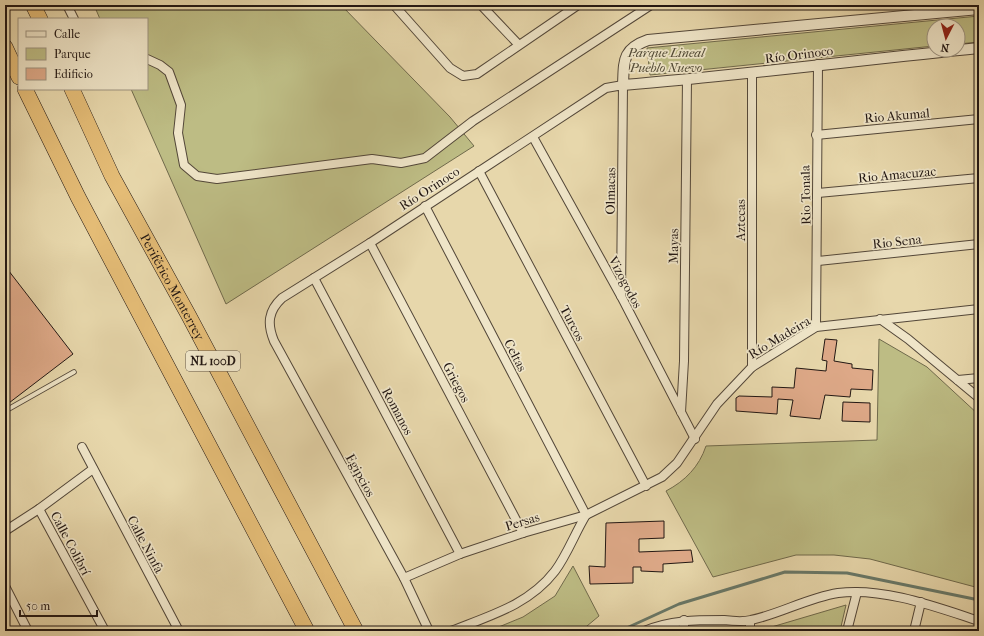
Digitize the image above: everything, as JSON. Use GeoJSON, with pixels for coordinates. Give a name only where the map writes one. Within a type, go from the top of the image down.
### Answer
{"type":"FeatureCollection","features":[{"type":"Feature","properties":{"kind":"highway"},"geometry":{"type":"LineString","coordinates":[[33,5],[40,18]]}},
{"type":"Feature","properties":{"kind":"highway"},"geometry":{"type":"LineString","coordinates":[[5,47],[18,75]]}},
{"type":"Feature","properties":{"kind":"highway","name":"NL 100D"},"geometry":{"type":"LineString","coordinates":[[25,90],[78,197],[307,631]]}},
{"type":"Feature","properties":{"kind":"highway","name":"Periférico Monterrey"},"geometry":{"type":"LineString","coordinates":[[72,90],[112,176],[193,323],[356,631]]}},
{"type":"Feature","properties":{"kind":"street"},"geometry":{"type":"LineString","coordinates":[[67,5],[74,18]]}},
{"type":"Feature","properties":{"kind":"street"},"geometry":{"type":"LineString","coordinates":[[394,5],[450,68],[463,76],[477,74],[565,8],[578,5]]}},
{"type":"Feature","properties":{"kind":"street"},"geometry":{"type":"LineString","coordinates":[[481,5],[518,44]]}},
{"type":"Feature","properties":{"kind":"street"},"geometry":{"type":"LineString","coordinates":[[148,59],[160,65],[169,72],[181,105],[178,133],[184,165],[197,176],[217,179],[372,158],[401,163],[425,158],[473,121],[651,5]]}},
{"type":"Feature","properties":{"kind":"street"},"geometry":{"type":"LineString","coordinates":[[623,85],[624,70],[629,49],[636,44],[648,40],[979,9]]}},
{"type":"Feature","properties":{"kind":"street","name":"Río Orinoco"},"geometry":{"type":"LineString","coordinates":[[270,331],[269,318],[274,304],[533,137],[606,88],[623,85],[752,73],[818,64],[979,48]]}},
{"type":"Feature","properties":{"kind":"street","name":"Rio Tonala"},"geometry":{"type":"LineString","coordinates":[[816,327],[818,262],[816,134],[818,64]]}},
{"type":"Feature","properties":{"kind":"street","name":"Aztecas"},"geometry":{"type":"LineString","coordinates":[[752,73],[752,366]]}},
{"type":"Feature","properties":{"kind":"street","name":"Mayas"},"geometry":{"type":"LineString","coordinates":[[681,412],[684,361],[688,79]]}},
{"type":"Feature","properties":{"kind":"street","name":"Olmacas"},"geometry":{"type":"LineString","coordinates":[[621,296],[623,85]]}},
{"type":"Feature","properties":{"kind":"street","name":"Rio Akumal"},"geometry":{"type":"LineString","coordinates":[[816,134],[979,119]]}},
{"type":"Feature","properties":{"kind":"street","name":"Vizogodos"},"geometry":{"type":"LineString","coordinates":[[533,137],[621,296],[695,439]]}},
{"type":"Feature","properties":{"kind":"street","name":"Turcos"},"geometry":{"type":"LineString","coordinates":[[479,171],[646,486]]}},
{"type":"Feature","properties":{"kind":"street","name":"Rio Amacuzac"},"geometry":{"type":"LineString","coordinates":[[818,193],[979,178]]}},
{"type":"Feature","properties":{"kind":"street","name":"Celtas"},"geometry":{"type":"LineString","coordinates":[[425,206],[586,515]]}},
{"type":"Feature","properties":{"kind":"street","name":"Griegos"},"geometry":{"type":"LineString","coordinates":[[370,243],[523,533]]}},
{"type":"Feature","properties":{"kind":"street","name":"Rio Sena"},"geometry":{"type":"LineString","coordinates":[[818,262],[979,244]]}},
{"type":"Feature","properties":{"kind":"street","name":"Romanos"},"geometry":{"type":"LineString","coordinates":[[314,278],[460,554]]}},
{"type":"Feature","properties":{"kind":"street","name":"Río Madeira"},"geometry":{"type":"LineString","coordinates":[[646,486],[662,477],[677,463],[695,439],[717,404],[752,366],[816,327],[979,309]]}},
{"type":"Feature","properties":{"kind":"street"},"geometry":{"type":"LineString","coordinates":[[880,319],[908,338],[979,398]]}},
{"type":"Feature","properties":{"kind":"street","name":"Egipcios"},"geometry":{"type":"LineString","coordinates":[[270,331],[404,578],[429,631]]}},
{"type":"Feature","properties":{"kind":"street"},"geometry":{"type":"LineString","coordinates":[[958,380],[979,378]]}},
{"type":"Feature","properties":{"kind":"street","name":"Calle Ninfa"},"geometry":{"type":"LineString","coordinates":[[82,447],[178,631]]}},
{"type":"Feature","properties":{"kind":"street"},"geometry":{"type":"LineString","coordinates":[[5,531],[39,509],[93,469]]}},
{"type":"Feature","properties":{"kind":"street","name":"Persas"},"geometry":{"type":"LineString","coordinates":[[404,578],[460,554],[523,533],[586,515],[646,486]]}},
{"type":"Feature","properties":{"kind":"street","name":"Calle Colibrí"},"geometry":{"type":"LineString","coordinates":[[39,509],[105,631]]}},
{"type":"Feature","properties":{"kind":"street"},"geometry":{"type":"LineString","coordinates":[[451,631],[517,604],[542,586],[556,570],[586,515]]}},
{"type":"Feature","properties":{"kind":"street"},"geometry":{"type":"LineString","coordinates":[[5,586],[28,631]]}},
{"type":"Feature","properties":{"kind":"street"},"geometry":{"type":"LineString","coordinates":[[847,631],[856,592]]}},
{"type":"Feature","properties":{"kind":"street"},"geometry":{"type":"LineString","coordinates":[[644,631],[670,622],[684,620],[750,621],[814,599],[838,593],[856,592],[921,602],[979,621]]}},
{"type":"Feature","properties":{"kind":"street"},"geometry":{"type":"LineString","coordinates":[[914,631],[921,602]]}},
{"type":"Feature","properties":{"kind":"street"},"geometry":{"type":"LineString","coordinates":[[684,620],[684,631]]}},
{"type":"Feature","properties":{"kind":"street"},"geometry":{"type":"LineString","coordinates":[[750,621],[750,631]]}},
{"type":"Feature","properties":{"kind":"lane"},"geometry":{"type":"LineString","coordinates":[[5,411],[74,372]]}},
{"type":"Feature","properties":{"kind":"green space"},"geometry":{"type":"Polygon","coordinates":[[[94,5],[341,5],[450,117],[474,146],[226,304],[131,90],[148,90],[148,18],[100,18],[94,5]]]}},
{"type":"Feature","properties":{"kind":"green space","name":"Parque Lineal Pueblo Nuevo"},"geometry":{"type":"Polygon","coordinates":[[[979,16],[979,42],[966,43],[966,18],[958,18],[979,16]]]}},
{"type":"Feature","properties":{"kind":"green space","name":"Parque Lineal Pueblo Nuevo"},"geometry":{"type":"Polygon","coordinates":[[[926,21],[926,47],[650,75],[647,48],[926,21]]]}},
{"type":"Feature","properties":{"kind":"green space"},"geometry":{"type":"Polygon","coordinates":[[[879,339],[927,367],[979,415],[979,588],[870,559],[834,555],[796,555],[713,577],[666,491],[679,483],[690,473],[703,454],[706,446],[877,440],[879,339]]]}},
{"type":"Feature","properties":{"kind":"green space"},"geometry":{"type":"Polygon","coordinates":[[[573,566],[599,616],[581,631],[489,631],[523,617],[555,596],[573,566]]]}},
{"type":"Feature","properties":{"kind":"green space"},"geometry":{"type":"Polygon","coordinates":[[[846,605],[840,631],[758,631],[846,605]]]}},
{"type":"Feature","properties":{"kind":"building"},"geometry":{"type":"Polygon","coordinates":[[[5,266],[73,354],[5,406],[5,266]]]}},
{"type":"Feature","properties":{"kind":"building"},"geometry":{"type":"Polygon","coordinates":[[[825,339],[837,340],[834,361],[852,364],[852,368],[873,370],[872,390],[851,389],[850,397],[825,395],[820,419],[790,416],[793,400],[778,399],[777,414],[736,411],[736,398],[739,396],[772,397],[772,387],[794,388],[796,368],[826,371],[827,361],[822,360],[825,339]]]}},
{"type":"Feature","properties":{"kind":"building"},"geometry":{"type":"Polygon","coordinates":[[[843,402],[870,403],[870,422],[842,421],[843,402]]]}},
{"type":"Feature","properties":{"kind":"building"},"geometry":{"type":"Polygon","coordinates":[[[664,521],[664,538],[639,539],[639,552],[691,550],[693,562],[663,564],[663,572],[641,571],[641,567],[633,567],[633,583],[590,584],[589,566],[605,567],[606,523],[664,521]]]}},
{"type":"Feature","properties":{"kind":"waterway"},"geometry":{"type":"LineString","coordinates":[[620,631],[679,604],[785,572],[847,573],[979,600]]}}]}
